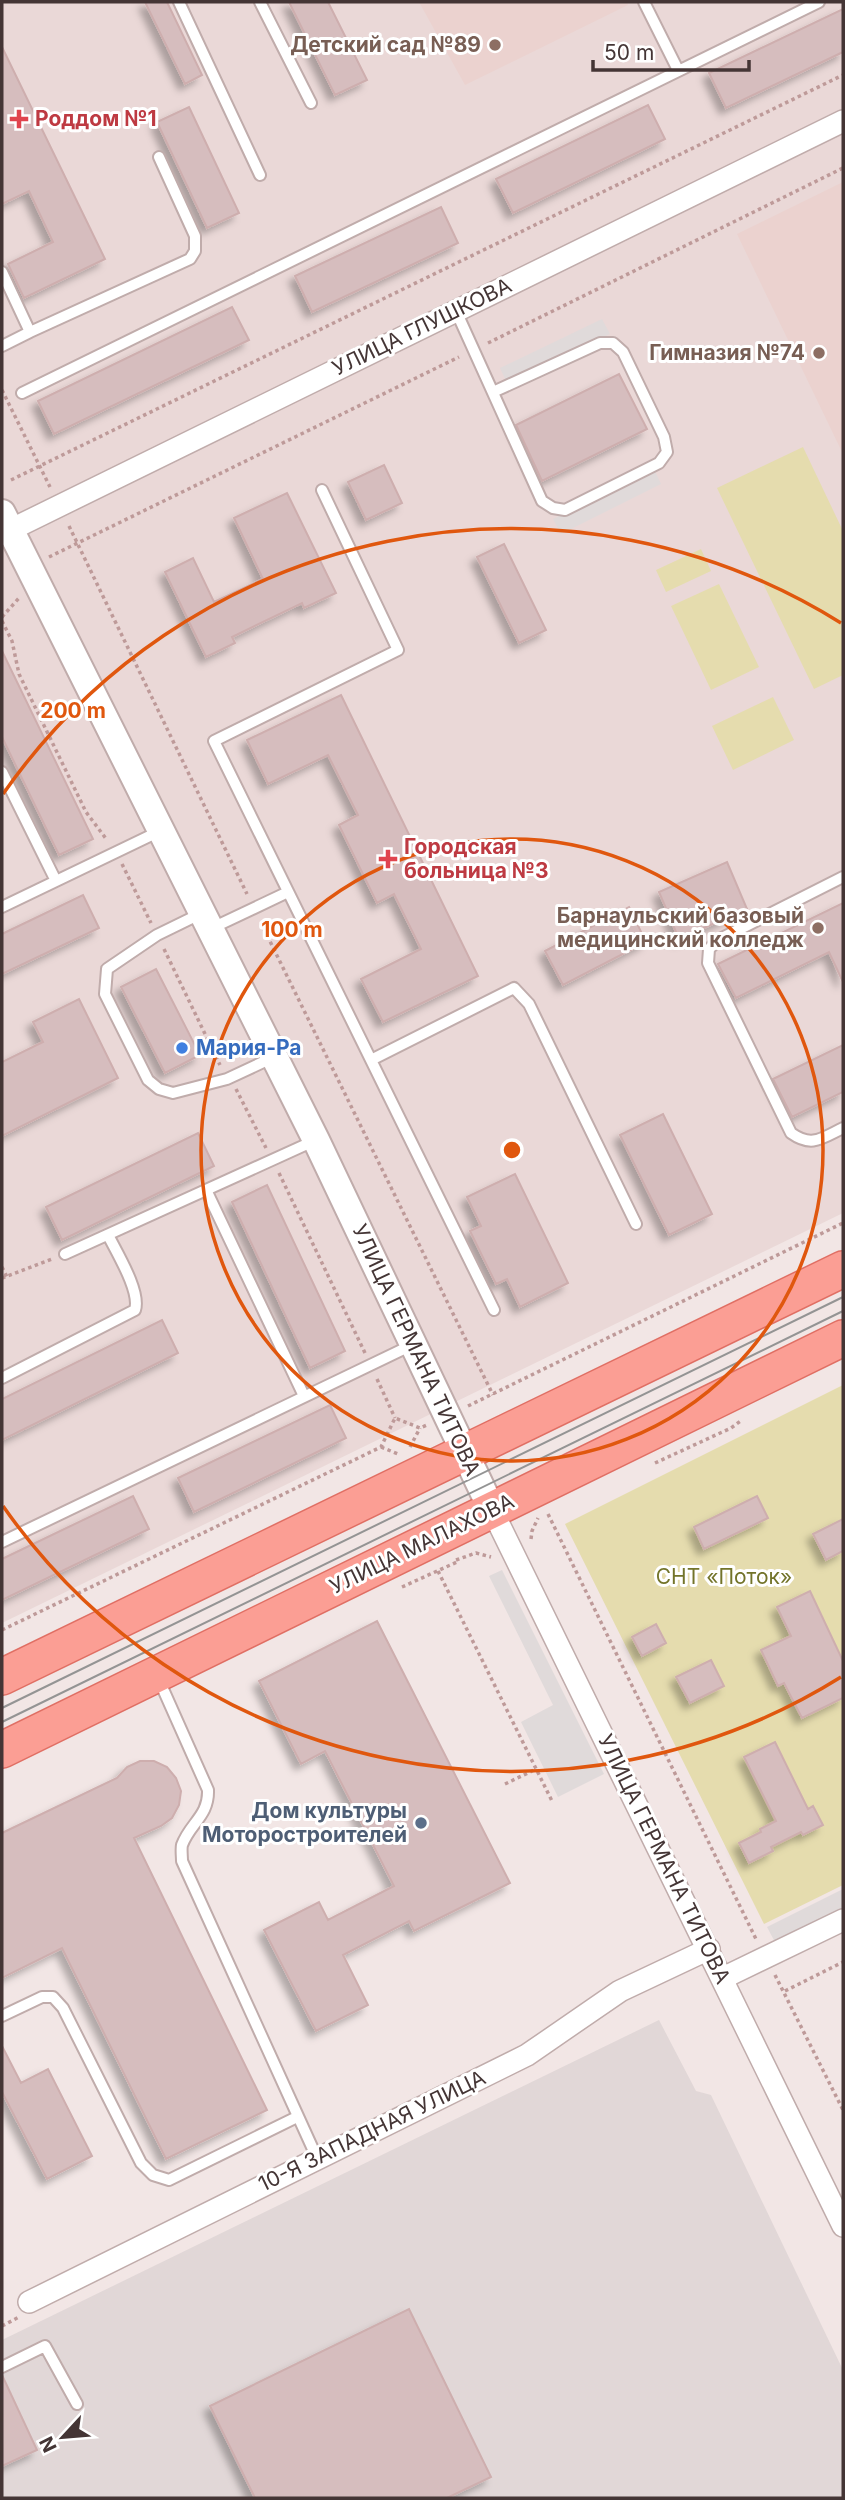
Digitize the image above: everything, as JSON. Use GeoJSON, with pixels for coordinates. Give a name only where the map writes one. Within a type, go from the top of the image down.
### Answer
{"type":"FeatureCollection","features":[{"type":"Feature","properties":{"kind":"main road"},"geometry":{"type":"LineString","coordinates":[[2,1677],[843,1269]]}},
{"type":"Feature","properties":{"kind":"main road","name":"УЛИЦА МАЛАХОВА"},"geometry":{"type":"LineString","coordinates":[[2,1751],[843,1338]]}},
{"type":"Feature","properties":{"kind":"street","name":"УЛИЦА ГЛУШКОВА"},"geometry":{"type":"LineString","coordinates":[[5,526],[456,311],[843,121]]}},
{"type":"Feature","properties":{"kind":"street","name":"УЛИЦА ГЕРМАНА ТИТОВА"},"geometry":{"type":"LineString","coordinates":[[5,526],[316,1140],[492,1510],[843,2226]]}},
{"type":"Feature","properties":{"kind":"street"},"geometry":{"type":"LineString","coordinates":[[723,1978],[843,1920]]}},
{"type":"Feature","properties":{"kind":"street","name":"10-Я ЗАПАДНАЯ УЛИЦА"},"geometry":{"type":"LineString","coordinates":[[29,2302],[527,2055],[620,1991],[709,1949]]}},
{"type":"Feature","properties":{"kind":"lane"},"geometry":{"type":"LineString","coordinates":[[179,2],[260,175]]}},
{"type":"Feature","properties":{"kind":"lane"},"geometry":{"type":"LineString","coordinates":[[260,2],[311,103]]}},
{"type":"Feature","properties":{"kind":"lane"},"geometry":{"type":"LineString","coordinates":[[644,2],[678,71]]}},
{"type":"Feature","properties":{"kind":"lane"},"geometry":{"type":"LineString","coordinates":[[22,393],[819,2]]}},
{"type":"Feature","properties":{"kind":"lane"},"geometry":{"type":"LineString","coordinates":[[2,346],[190,259],[195,251],[195,236],[159,157]]}},
{"type":"Feature","properties":{"kind":"lane"},"geometry":{"type":"LineString","coordinates":[[2,272],[30,332]]}},
{"type":"Feature","properties":{"kind":"lane"},"geometry":{"type":"LineString","coordinates":[[456,311],[542,501],[553,509],[565,510],[659,463],[667,452],[664,437],[623,352],[613,343],[600,343],[494,392]]}},
{"type":"Feature","properties":{"kind":"lane"},"geometry":{"type":"LineString","coordinates":[[323,490],[398,650],[214,741],[494,1310]]}},
{"type":"Feature","properties":{"kind":"lane"},"geometry":{"type":"LineString","coordinates":[[2,772],[56,881]]}},
{"type":"Feature","properties":{"kind":"lane"},"geometry":{"type":"LineString","coordinates":[[2,907],[160,831]]}},
{"type":"Feature","properties":{"kind":"lane"},"geometry":{"type":"LineString","coordinates":[[843,877],[718,940],[709,949],[708,963],[791,1133],[802,1141],[815,1142],[843,1128]]}},
{"type":"Feature","properties":{"kind":"lane"},"geometry":{"type":"LineString","coordinates":[[274,1057],[231,1078],[173,1093],[159,1089],[148,1080],[105,994],[107,969],[156,935],[254,908],[288,892]]}},
{"type":"Feature","properties":{"kind":"lane"},"geometry":{"type":"LineString","coordinates":[[371,1060],[514,988],[529,1004],[636,1224]]}},
{"type":"Feature","properties":{"kind":"lane"},"geometry":{"type":"LineString","coordinates":[[65,1254],[207,1192],[316,1140]]}},
{"type":"Feature","properties":{"kind":"lane"},"geometry":{"type":"LineString","coordinates":[[207,1192],[304,1396]]}},
{"type":"Feature","properties":{"kind":"lane"},"geometry":{"type":"LineString","coordinates":[[2,1378],[135,1310],[137,1302],[128,1275],[108,1235]]}},
{"type":"Feature","properties":{"kind":"lane"},"geometry":{"type":"LineString","coordinates":[[2,1542],[414,1344]]}},
{"type":"Feature","properties":{"kind":"lane"},"geometry":{"type":"LineString","coordinates":[[156,1674],[208,1790],[209,1800],[202,1815],[181,1846],[182,1861],[317,2158]]}},
{"type":"Feature","properties":{"kind":"lane"},"geometry":{"type":"LineString","coordinates":[[2,2016],[42,1997],[53,1997],[63,2008],[141,2163],[153,2175],[169,2180],[298,2117]]}},
{"type":"Feature","properties":{"kind":"lane"},"geometry":{"type":"LineString","coordinates":[[2,2367],[44,2346],[77,2404]]}},
{"type":"Feature","properties":{"kind":"path"},"geometry":{"type":"LineString","coordinates":[[11,480],[843,75]]}},
{"type":"Feature","properties":{"kind":"path"},"geometry":{"type":"LineString","coordinates":[[2,390],[50,487]]}},
{"type":"Feature","properties":{"kind":"path"},"geometry":{"type":"LineString","coordinates":[[69,526],[493,1395]]}},
{"type":"Feature","properties":{"kind":"path"},"geometry":{"type":"LineString","coordinates":[[49,557],[78,543]]}},
{"type":"Feature","properties":{"kind":"path"},"geometry":{"type":"LineString","coordinates":[[231,1078],[395,1418],[420,1428]]}},
{"type":"Feature","properties":{"kind":"path"},"geometry":{"type":"LineString","coordinates":[[466,1407],[843,1223]]}},
{"type":"Feature","properties":{"kind":"path"},"geometry":{"type":"LineString","coordinates":[[2,1267],[4,1277],[65,1254]]}},
{"type":"Feature","properties":{"kind":"path"},"geometry":{"type":"LineString","coordinates":[[483,1400],[486,1407]]}},
{"type":"Feature","properties":{"kind":"path"},"geometry":{"type":"LineString","coordinates":[[2,1630],[381,1447],[395,1418]]}},
{"type":"Feature","properties":{"kind":"path"},"geometry":{"type":"LineString","coordinates":[[381,1447],[405,1457],[420,1428],[432,1423]]}},
{"type":"Feature","properties":{"kind":"path"},"geometry":{"type":"LineString","coordinates":[[547,1512],[756,1939]]}},
{"type":"Feature","properties":{"kind":"path"},"geometry":{"type":"LineString","coordinates":[[531,1539],[539,1516]]}},
{"type":"Feature","properties":{"kind":"path"},"geometry":{"type":"LineString","coordinates":[[454,1555],[457,1562],[476,1553],[495,1557]]}},
{"type":"Feature","properties":{"kind":"path"},"geometry":{"type":"LineString","coordinates":[[438,1571],[553,1803]]}},
{"type":"Feature","properties":{"kind":"path"},"geometry":{"type":"LineString","coordinates":[[505,1784],[536,1769]]}},
{"type":"Feature","properties":{"kind":"path"},"geometry":{"type":"LineString","coordinates":[[785,1991],[843,1962]]}},
{"type":"Feature","properties":{"kind":"path"},"geometry":{"type":"LineString","coordinates":[[772,1970],[843,2110]]}},
{"type":"Feature","properties":{"kind":"shaded area"},"geometry":{"type":"Polygon","coordinates":[[[2,2],[843,2],[843,1213],[2,1623],[2,2]]]}},
{"type":"Feature","properties":{"kind":"shaded area","name":"Детский сад №89"},"geometry":{"type":"Polygon","coordinates":[[[419,2],[627,2],[628,5],[465,85],[419,2]]]}},
{"type":"Feature","properties":{"kind":"shaded area","name":"Гимназия №74"},"geometry":{"type":"Polygon","coordinates":[[[843,182],[843,454],[737,234],[843,182]]]}},
{"type":"Feature","properties":{"kind":"shaded area"},"geometry":{"type":"Polygon","coordinates":[[[602,319],[610,334],[507,383],[500,368],[602,319]]]}},
{"type":"Feature","properties":{"kind":"shaded area"},"geometry":{"type":"Polygon","coordinates":[[[654,469],[661,484],[561,534],[553,519],[654,469]]]}},
{"type":"Feature","properties":{"kind":"shaded area"},"geometry":{"type":"Polygon","coordinates":[[[502,1570],[604,1774],[558,1797],[521,1722],[553,1705],[489,1576],[502,1570]]]}},
{"type":"Feature","properties":{"kind":"shaded area"},"geometry":{"type":"Polygon","coordinates":[[[843,1889],[843,1912],[776,1944],[767,1927],[843,1889]]]}},
{"type":"Feature","properties":{"kind":"shaded area"},"geometry":{"type":"Polygon","coordinates":[[[659,2020],[696,2091],[711,2095],[843,2370],[843,2498],[2,2498],[2,2402],[12,2397],[2,2376],[2,2340],[659,2020]]]}},
{"type":"Feature","properties":{"kind":"green space"},"geometry":{"type":"Polygon","coordinates":[[[803,447],[843,531],[843,675],[814,689],[717,488],[803,447]]]}},
{"type":"Feature","properties":{"kind":"green space"},"geometry":{"type":"Polygon","coordinates":[[[701,549],[711,571],[666,592],[656,570],[701,549]]]}},
{"type":"Feature","properties":{"kind":"green space"},"geometry":{"type":"Polygon","coordinates":[[[719,584],[759,667],[711,690],[671,606],[719,584]]]}},
{"type":"Feature","properties":{"kind":"green space"},"geometry":{"type":"Polygon","coordinates":[[[773,697],[794,740],[733,770],[712,726],[773,697]]]}},
{"type":"Feature","properties":{"kind":"green space","name":"СНТ «Поток»"},"geometry":{"type":"Polygon","coordinates":[[[843,1385],[843,1885],[764,1924],[565,1524],[843,1385]]]}},
{"type":"Feature","properties":{"kind":"building"},"geometry":{"type":"Polygon","coordinates":[[[145,2],[167,2],[202,75],[185,84],[145,2]]]}},
{"type":"Feature","properties":{"kind":"building"},"geometry":{"type":"Polygon","coordinates":[[[289,2],[328,2],[367,80],[335,95],[289,2]]]}},
{"type":"Feature","properties":{"kind":"building"},"geometry":{"type":"Polygon","coordinates":[[[843,9],[843,52],[726,108],[709,73],[843,9]]]}},
{"type":"Feature","properties":{"kind":"building","name":"Роддом №1"},"geometry":{"type":"Polygon","coordinates":[[[2,47],[105,259],[24,298],[8,264],[53,242],[29,191],[2,204],[2,47]]]}},
{"type":"Feature","properties":{"kind":"building"},"geometry":{"type":"Polygon","coordinates":[[[648,105],[665,139],[513,213],[496,179],[648,105]]]}},
{"type":"Feature","properties":{"kind":"building"},"geometry":{"type":"Polygon","coordinates":[[[189,107],[239,213],[207,228],[157,122],[189,107]]]}},
{"type":"Feature","properties":{"kind":"building"},"geometry":{"type":"Polygon","coordinates":[[[441,207],[458,243],[312,312],[295,276],[441,207]]]}},
{"type":"Feature","properties":{"kind":"building"},"geometry":{"type":"Polygon","coordinates":[[[232,307],[249,340],[54,434],[38,401],[232,307]]]}},
{"type":"Feature","properties":{"kind":"building"},"geometry":{"type":"Polygon","coordinates":[[[619,374],[647,429],[542,481],[516,425],[619,374]]]}},
{"type":"Feature","properties":{"kind":"building"},"geometry":{"type":"Polygon","coordinates":[[[384,465],[402,503],[366,520],[348,482],[384,465]]]}},
{"type":"Feature","properties":{"kind":"building"},"geometry":{"type":"Polygon","coordinates":[[[287,493],[336,593],[304,608],[302,603],[232,637],[235,643],[206,657],[165,572],[193,558],[214,602],[263,579],[234,518],[287,493]]]}},
{"type":"Feature","properties":{"kind":"building"},"geometry":{"type":"Polygon","coordinates":[[[504,544],[546,630],[519,643],[477,557],[504,544]]]}},
{"type":"Feature","properties":{"kind":"building"},"geometry":{"type":"Polygon","coordinates":[[[2,651],[93,839],[59,855],[2,737],[2,651]]]}},
{"type":"Feature","properties":{"kind":"building","name":"Городская больница №3"},"geometry":{"type":"Polygon","coordinates":[[[341,695],[478,976],[383,1022],[361,979],[421,949],[394,894],[377,903],[339,825],[358,815],[328,755],[268,784],[247,740],[341,695]]]}},
{"type":"Feature","properties":{"kind":"building"},"geometry":{"type":"Polygon","coordinates":[[[727,862],[747,909],[679,939],[659,892],[727,862]]]}},
{"type":"Feature","properties":{"kind":"building"},"geometry":{"type":"Polygon","coordinates":[[[83,895],[99,928],[2,974],[2,934],[83,895]]]}},
{"type":"Feature","properties":{"kind":"building","name":"Барнаульский базовый медицинский колледж"},"geometry":{"type":"Polygon","coordinates":[[[843,903],[843,982],[829,952],[736,998],[718,964],[843,903]]]}},
{"type":"Feature","properties":{"kind":"building"},"geometry":{"type":"Polygon","coordinates":[[[629,907],[646,942],[563,985],[545,951],[629,907]]]}},
{"type":"Feature","properties":{"kind":"building"},"geometry":{"type":"Polygon","coordinates":[[[156,969],[200,1055],[165,1073],[121,987],[156,969]]]}},
{"type":"Feature","properties":{"kind":"building"},"geometry":{"type":"Polygon","coordinates":[[[79,999],[118,1078],[2,1136],[2,1062],[43,1042],[33,1022],[79,999]]]}},
{"type":"Feature","properties":{"kind":"building"},"geometry":{"type":"Polygon","coordinates":[[[843,1045],[843,1092],[792,1117],[773,1079],[843,1045]]]}},
{"type":"Feature","properties":{"kind":"building"},"geometry":{"type":"Polygon","coordinates":[[[663,1114],[712,1214],[669,1235],[620,1135],[663,1114]]]}},
{"type":"Feature","properties":{"kind":"building"},"geometry":{"type":"Polygon","coordinates":[[[198,1133],[214,1166],[62,1240],[46,1207],[198,1133]]]}},
{"type":"Feature","properties":{"kind":"building"},"geometry":{"type":"Polygon","coordinates":[[[515,1174],[568,1283],[520,1307],[507,1279],[496,1284],[470,1231],[481,1226],[467,1197],[515,1174]]]}},
{"type":"Feature","properties":{"kind":"building"},"geometry":{"type":"Polygon","coordinates":[[[267,1185],[345,1351],[310,1368],[232,1202],[267,1185]]]}},
{"type":"Feature","properties":{"kind":"building"},"geometry":{"type":"Polygon","coordinates":[[[162,1320],[178,1353],[2,1440],[2,1399],[162,1320]]]}},
{"type":"Feature","properties":{"kind":"building"},"geometry":{"type":"Polygon","coordinates":[[[330,1405],[346,1438],[194,1512],[178,1478],[330,1405]]]}},
{"type":"Feature","properties":{"kind":"building"},"geometry":{"type":"Polygon","coordinates":[[[133,1496],[149,1529],[2,1600],[2,1559],[133,1496]]]}},
{"type":"Feature","properties":{"kind":"building"},"geometry":{"type":"Polygon","coordinates":[[[757,1496],[768,1518],[704,1549],[694,1527],[757,1496]]]}},
{"type":"Feature","properties":{"kind":"building"},"geometry":{"type":"Polygon","coordinates":[[[843,1519],[843,1551],[826,1560],[813,1534],[843,1519]]]}},
{"type":"Feature","properties":{"kind":"building"},"geometry":{"type":"Polygon","coordinates":[[[810,1591],[843,1661],[843,1698],[802,1718],[784,1683],[778,1686],[761,1650],[791,1636],[777,1607],[810,1591]]]}},
{"type":"Feature","properties":{"kind":"building","name":"Дом культуры Моторостроителей"},"geometry":{"type":"Polygon","coordinates":[[[377,1621],[510,1883],[414,1931],[409,1921],[343,1955],[368,2005],[316,2031],[264,1930],[319,1902],[328,1920],[394,1886],[325,1751],[301,1764],[259,1681],[377,1621]]]}},
{"type":"Feature","properties":{"kind":"building"},"geometry":{"type":"Polygon","coordinates":[[[656,1624],[666,1643],[642,1656],[632,1637],[656,1624]]]}},
{"type":"Feature","properties":{"kind":"building"},"geometry":{"type":"Polygon","coordinates":[[[711,1660],[724,1686],[690,1703],[676,1677],[711,1660]]]}},
{"type":"Feature","properties":{"kind":"building"},"geometry":{"type":"Polygon","coordinates":[[[775,1742],[808,1809],[813,1806],[823,1825],[803,1835],[801,1832],[771,1847],[773,1851],[749,1863],[739,1843],[776,1821],[744,1757],[775,1742]]]}},
{"type":"Feature","properties":{"kind":"building"},"geometry":{"type":"Polygon","coordinates":[[[140,1761],[154,1761],[167,1767],[176,1778],[181,1791],[179,1805],[172,1818],[134,1838],[267,2110],[166,2159],[62,1948],[2,1978],[2,1833],[117,1778],[127,1767],[140,1761]]]}},
{"type":"Feature","properties":{"kind":"building"},"geometry":{"type":"Polygon","coordinates":[[[2,2046],[21,2083],[48,2069],[92,2156],[47,2179],[2,2092],[2,2046]]]}},
{"type":"Feature","properties":{"kind":"building"},"geometry":{"type":"Polygon","coordinates":[[[409,2309],[491,2477],[447,2498],[255,2498],[210,2406],[409,2309]]]}},
{"type":"Feature","properties":{"kind":"building"},"geometry":{"type":"Polygon","coordinates":[[[2,2375],[37,2450],[2,2466],[2,2375]]]}},
{"type":"Feature","properties":{"kind":"tram line"},"geometry":{"type":"LineString","coordinates":[[2,1708],[843,1297]]}},
{"type":"Feature","properties":{"kind":"tram line"},"geometry":{"type":"LineString","coordinates":[[2,1722],[843,1311]]}},
{"type":"Feature","properties":{"kind":"place","name":"Детский сад №89"},"geometry":{"type":"Point","coordinates":[495,45]}},
{"type":"Feature","properties":{"kind":"place","name":"Роддом №1"},"geometry":{"type":"Point","coordinates":[19,119]}},
{"type":"Feature","properties":{"kind":"place","name":"Гимназия №74"},"geometry":{"type":"Point","coordinates":[819,353]}},
{"type":"Feature","properties":{"kind":"place","name":"Городская больница №3"},"geometry":{"type":"Point","coordinates":[388,859]}},
{"type":"Feature","properties":{"kind":"place","name":"Барнаульский базовый медицинский колледж"},"geometry":{"type":"Point","coordinates":[818,928]}},
{"type":"Feature","properties":{"kind":"place","name":"Мария-Ра"},"geometry":{"type":"Point","coordinates":[182,1048]}},
{"type":"Feature","properties":{"kind":"place","name":"Дом культуры Моторостроителей"},"geometry":{"type":"Point","coordinates":[421,1823]}}]}
